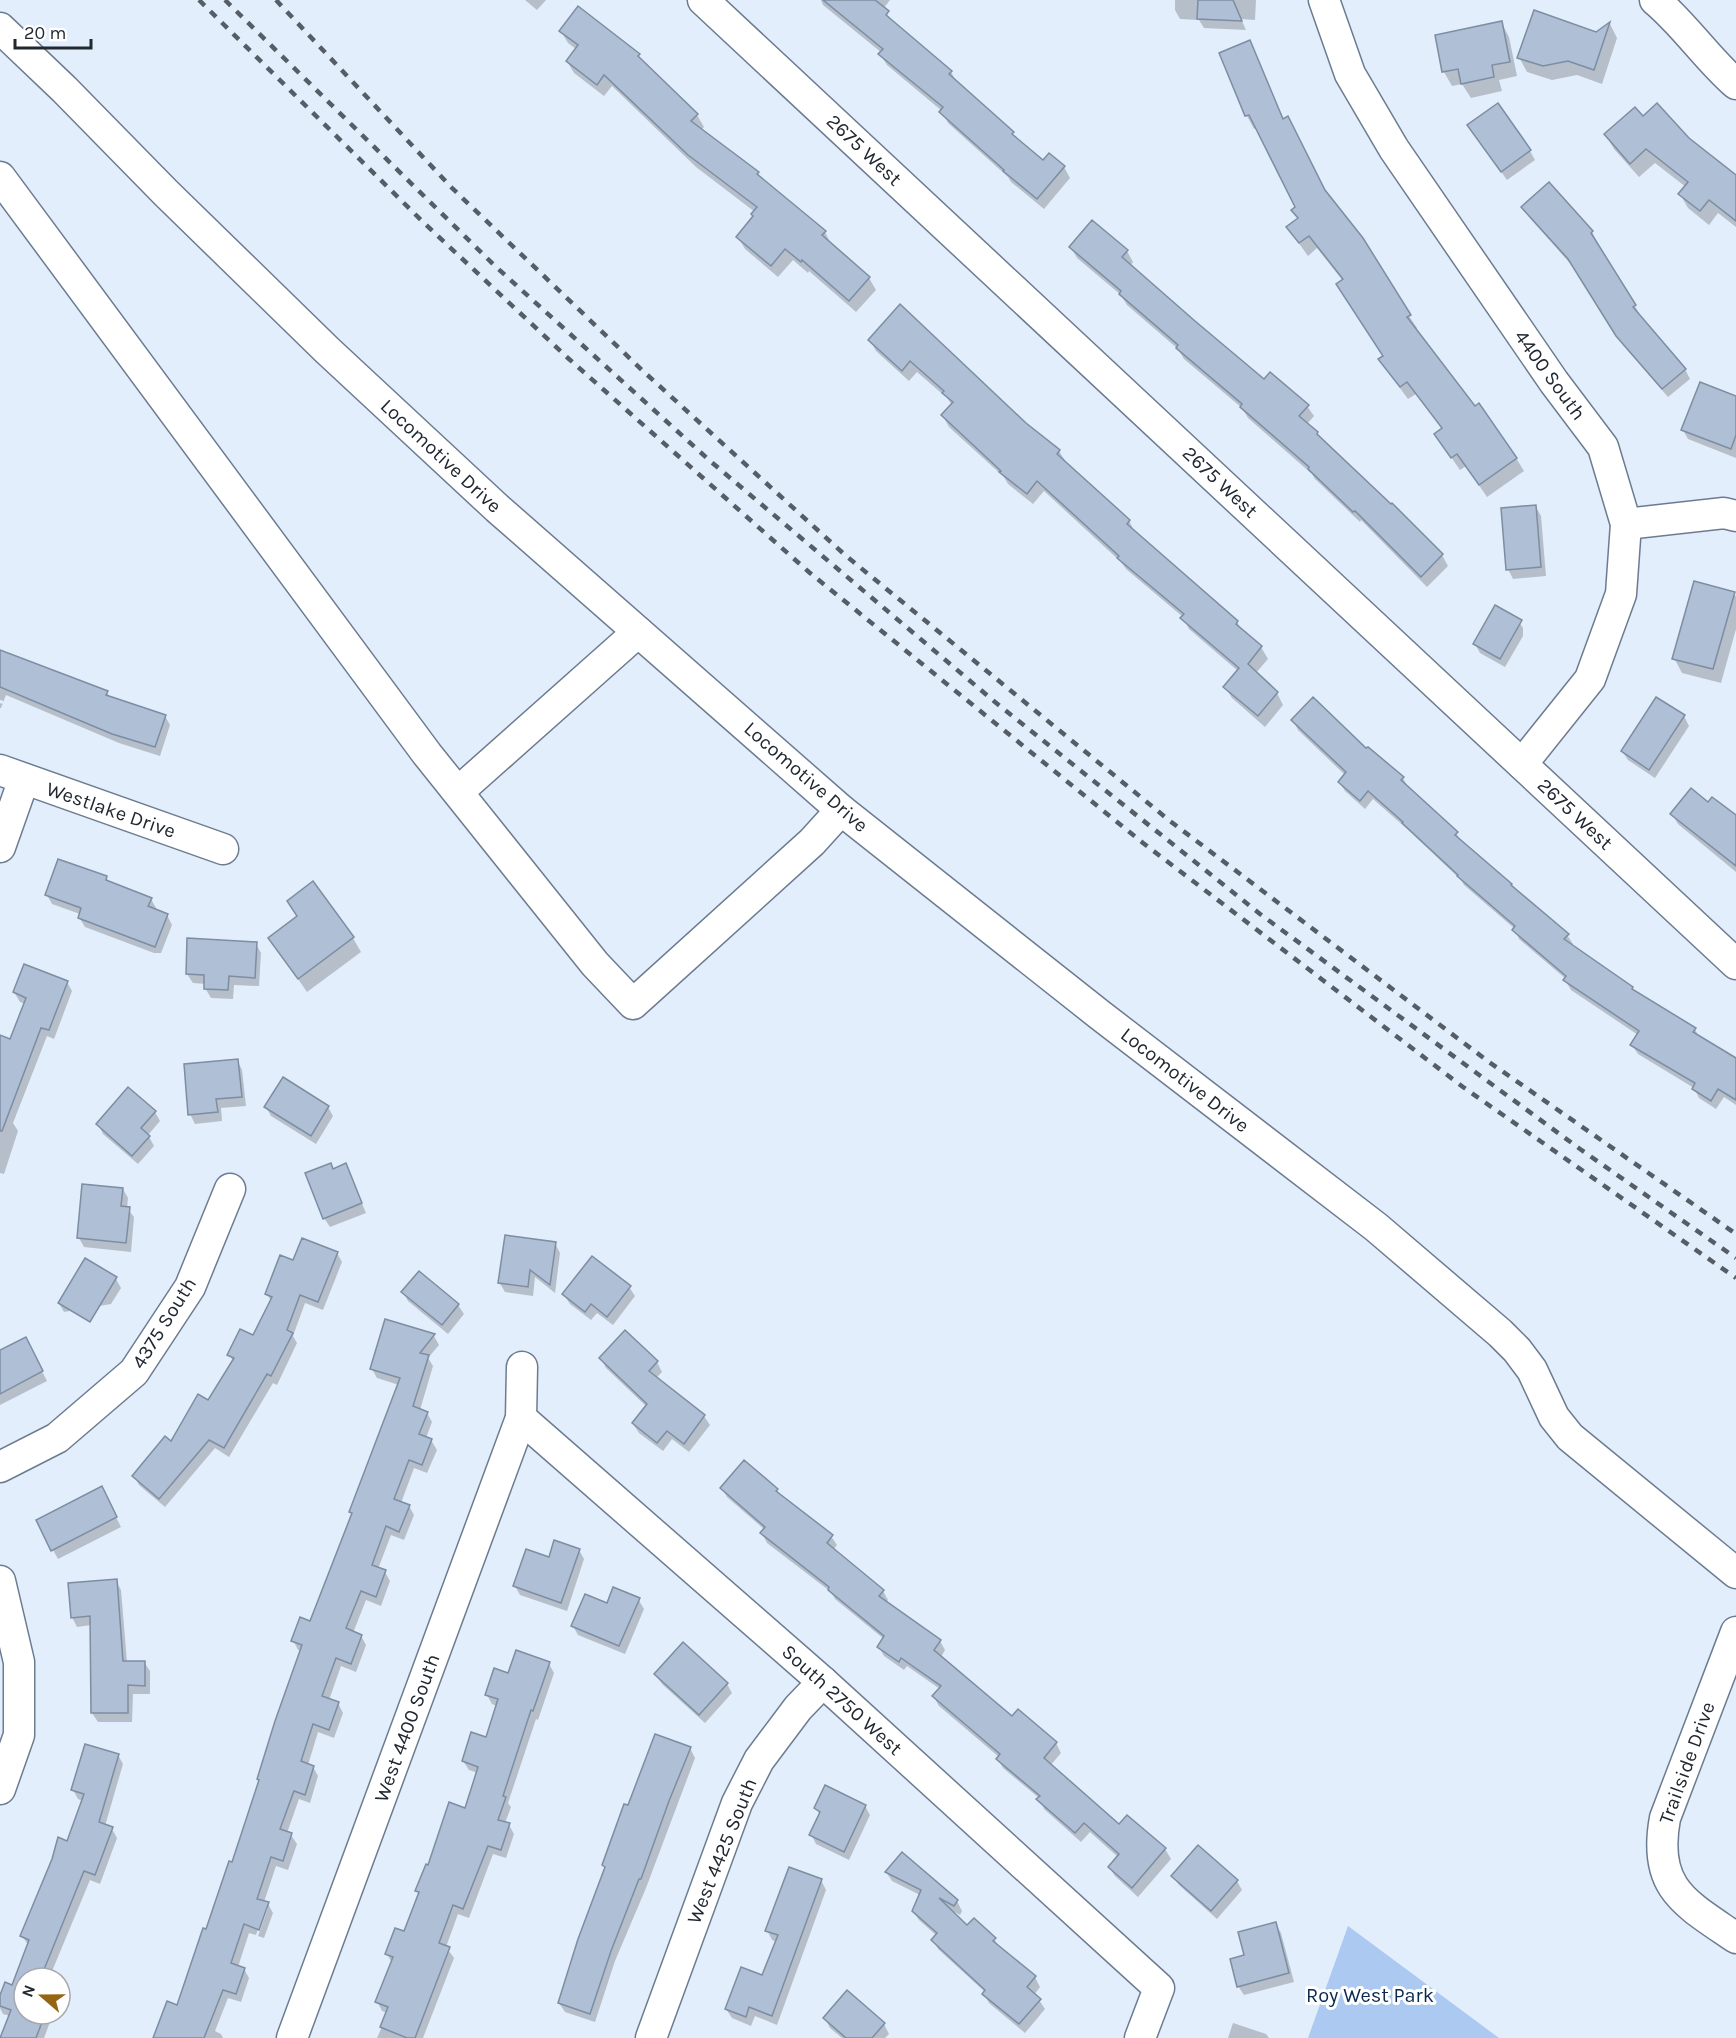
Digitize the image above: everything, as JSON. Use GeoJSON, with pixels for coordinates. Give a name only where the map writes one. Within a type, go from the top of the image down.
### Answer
{"type":"FeatureCollection","features":[{"type":"Feature","properties":{"kind":"street","name":"2675 West"},"geometry":{"type":"LineString","coordinates":[[703,0],[1736,964]]}},
{"type":"Feature","properties":{"kind":"street","name":"4400 South"},"geometry":{"type":"LineString","coordinates":[[1324,0],[1350,74],[1394,148],[1554,382],[1603,447],[1626,524],[1621,594],[1590,679],[1522,764]]}},
{"type":"Feature","properties":{"kind":"street"},"geometry":{"type":"LineString","coordinates":[[1655,0],[1736,84]]}},
{"type":"Feature","properties":{"kind":"street","name":"Locomotive Drive"},"geometry":{"type":"LineString","coordinates":[[0,28],[327,350],[497,508],[842,810],[1100,1015],[1376,1227],[1500,1333],[1532,1370],[1554,1418],[1570,1437],[1736,1573]]}},
{"type":"Feature","properties":{"kind":"street"},"geometry":{"type":"LineString","coordinates":[[0,177],[247,513],[458,792],[595,964],[633,1004],[812,842],[842,810]]}},
{"type":"Feature","properties":{"kind":"street"},"geometry":{"type":"LineString","coordinates":[[1626,524],[1724,513],[1736,516]]}},
{"type":"Feature","properties":{"kind":"street"},"geometry":{"type":"LineString","coordinates":[[458,792],[638,632]]}},
{"type":"Feature","properties":{"kind":"street"},"geometry":{"type":"LineString","coordinates":[[0,847],[12,775]]}},
{"type":"Feature","properties":{"kind":"street","name":"Westlake Drive"},"geometry":{"type":"LineString","coordinates":[[12,775],[223,849]]}},
{"type":"Feature","properties":{"kind":"street","name":"4375 South"},"geometry":{"type":"LineString","coordinates":[[0,1467],[57,1438],[134,1372],[190,1287],[230,1189]]}},
{"type":"Feature","properties":{"kind":"street","name":"West 4400 South"},"geometry":{"type":"LineString","coordinates":[[292,2038],[521,1418],[522,1367]]}},
{"type":"Feature","properties":{"kind":"street","name":"South 2750 West"},"geometry":{"type":"LineString","coordinates":[[521,1418],[823,1682],[1159,1988],[1140,2038]]}},
{"type":"Feature","properties":{"kind":"street"},"geometry":{"type":"LineString","coordinates":[[0,1581],[19,1662],[19,1735],[0,1789]]}},
{"type":"Feature","properties":{"kind":"street","name":"Trailside Drive"},"geometry":{"type":"LineString","coordinates":[[1736,1632],[1665,1818],[1661,1840],[1665,1872],[1671,1885],[1682,1898],[1736,1938]]}},
{"type":"Feature","properties":{"kind":"street","name":"West 4425 South"},"geometry":{"type":"LineString","coordinates":[[651,2038],[737,1803],[759,1760],[798,1708],[823,1682]]}},
{"type":"Feature","properties":{"kind":"green space","name":"Roy West Park"},"geometry":{"type":"Polygon","coordinates":[[[1348,1926],[1499,2038],[1308,2038],[1348,1926]]]}},
{"type":"Feature","properties":{"kind":"building"},"geometry":{"type":"Polygon","coordinates":[[[823,0],[875,0],[889,11],[886,15],[952,71],[949,74],[1014,132],[1012,134],[1043,160],[1049,153],[1065,166],[1037,199],[939,112],[943,107],[878,54],[883,49],[823,0]]]}},
{"type":"Feature","properties":{"kind":"building"},"geometry":{"type":"Polygon","coordinates":[[[1198,0],[1233,0],[1242,21],[1197,19],[1198,0]]]}},
{"type":"Feature","properties":{"kind":"building"},"geometry":{"type":"Polygon","coordinates":[[[578,6],[640,54],[638,56],[698,114],[691,121],[759,172],[757,174],[826,231],[822,235],[870,277],[849,301],[802,260],[801,262],[785,249],[771,266],[736,237],[753,216],[751,214],[757,207],[688,155],[604,75],[597,85],[566,61],[578,45],[559,31],[578,6]]]}},
{"type":"Feature","properties":{"kind":"building"},"geometry":{"type":"Polygon","coordinates":[[[1534,10],[1596,32],[1610,22],[1594,70],[1568,61],[1543,66],[1517,58],[1534,10]]]}},
{"type":"Feature","properties":{"kind":"building"},"geometry":{"type":"Polygon","coordinates":[[[1502,21],[1510,62],[1492,65],[1494,77],[1461,84],[1458,69],[1442,72],[1435,35],[1502,21]]]}},
{"type":"Feature","properties":{"kind":"building"},"geometry":{"type":"Polygon","coordinates":[[[1250,40],[1283,119],[1288,116],[1325,190],[1363,238],[1411,315],[1407,317],[1475,406],[1479,403],[1517,458],[1479,485],[1457,454],[1451,458],[1434,434],[1442,428],[1407,382],[1400,387],[1378,359],[1383,356],[1336,284],[1343,279],[1309,236],[1299,243],[1286,227],[1298,218],[1291,210],[1295,207],[1249,115],[1245,116],[1219,53],[1250,40]]]}},
{"type":"Feature","properties":{"kind":"building"},"geometry":{"type":"Polygon","coordinates":[[[1498,103],[1531,150],[1501,172],[1467,125],[1498,103]]]}},
{"type":"Feature","properties":{"kind":"building"},"geometry":{"type":"Polygon","coordinates":[[[1657,103],[1689,138],[1736,175],[1736,221],[1709,200],[1700,211],[1678,194],[1688,182],[1646,149],[1630,164],[1604,134],[1635,107],[1643,116],[1657,103]]]}},
{"type":"Feature","properties":{"kind":"building"},"geometry":{"type":"Polygon","coordinates":[[[1549,182],[1593,231],[1591,233],[1636,305],[1633,307],[1686,369],[1662,389],[1616,336],[1568,259],[1521,207],[1549,182]]]}},
{"type":"Feature","properties":{"kind":"building"},"geometry":{"type":"Polygon","coordinates":[[[1092,220],[1128,250],[1122,257],[1195,321],[1264,379],[1270,372],[1309,405],[1299,416],[1443,554],[1421,577],[1355,511],[1353,512],[1308,469],[1309,467],[1240,407],[1242,404],[1176,348],[1178,345],[1119,294],[1121,291],[1069,247],[1092,220]]]}},
{"type":"Feature","properties":{"kind":"building"},"geometry":{"type":"Polygon","coordinates":[[[900,304],[1026,423],[1060,450],[1057,454],[1130,520],[1127,524],[1238,621],[1236,624],[1262,646],[1248,664],[1278,692],[1258,716],[1223,687],[1239,668],[1180,618],[1184,614],[1117,558],[1119,556],[1037,481],[1027,494],[999,472],[1001,471],[941,415],[953,402],[942,393],[944,391],[910,361],[902,371],[868,340],[900,304]]]}},
{"type":"Feature","properties":{"kind":"building"},"geometry":{"type":"Polygon","coordinates":[[[1700,382],[1736,396],[1736,435],[1731,449],[1681,430],[1700,382]]]}},
{"type":"Feature","properties":{"kind":"building"},"geometry":{"type":"Polygon","coordinates":[[[1536,505],[1541,567],[1506,570],[1501,508],[1536,505]]]}},
{"type":"Feature","properties":{"kind":"building"},"geometry":{"type":"Polygon","coordinates":[[[1694,581],[1735,592],[1713,669],[1672,659],[1694,581]]]}},
{"type":"Feature","properties":{"kind":"building"},"geometry":{"type":"Polygon","coordinates":[[[1495,605],[1522,620],[1500,659],[1473,644],[1495,605]]]}},
{"type":"Feature","properties":{"kind":"building"},"geometry":{"type":"Polygon","coordinates":[[[0,650],[108,691],[106,695],[166,715],[155,747],[112,734],[0,687],[0,650]]]}},
{"type":"Feature","properties":{"kind":"building"},"geometry":{"type":"Polygon","coordinates":[[[1313,697],[1366,748],[1368,747],[1404,777],[1401,780],[1458,832],[1455,835],[1569,934],[1564,939],[1633,987],[1632,989],[1696,1028],[1693,1032],[1736,1058],[1736,1100],[1718,1089],[1711,1101],[1692,1089],[1695,1083],[1630,1045],[1639,1031],[1563,980],[1566,976],[1512,930],[1515,926],[1457,876],[1368,791],[1360,801],[1338,782],[1346,772],[1291,720],[1313,697]]]}},
{"type":"Feature","properties":{"kind":"building"},"geometry":{"type":"Polygon","coordinates":[[[1656,697],[1685,715],[1649,770],[1621,751],[1656,697]]]}},
{"type":"Feature","properties":{"kind":"building"},"geometry":{"type":"Polygon","coordinates":[[[1691,788],[1708,802],[1712,797],[1736,815],[1736,866],[1670,814],[1691,788]]]}},
{"type":"Feature","properties":{"kind":"building"},"geometry":{"type":"Polygon","coordinates":[[[58,859],[107,876],[106,880],[152,898],[148,906],[168,914],[155,947],[78,918],[81,908],[45,895],[58,859]]]}},
{"type":"Feature","properties":{"kind":"building"},"geometry":{"type":"Polygon","coordinates":[[[313,881],[354,937],[298,979],[268,938],[297,916],[287,901],[313,881]]]}},
{"type":"Feature","properties":{"kind":"building"},"geometry":{"type":"Polygon","coordinates":[[[187,938],[257,942],[255,978],[229,976],[228,990],[204,989],[204,975],[186,974],[187,938]]]}},
{"type":"Feature","properties":{"kind":"building"},"geometry":{"type":"Polygon","coordinates":[[[24,964],[68,981],[49,1030],[41,1028],[2,1131],[0,1131],[0,1035],[10,1039],[26,998],[13,992],[24,964]]]}},
{"type":"Feature","properties":{"kind":"building"},"geometry":{"type":"Polygon","coordinates":[[[238,1059],[242,1097],[216,1099],[218,1112],[188,1115],[184,1064],[238,1059]]]}},
{"type":"Feature","properties":{"kind":"building"},"geometry":{"type":"Polygon","coordinates":[[[283,1077],[329,1106],[311,1136],[264,1107],[283,1077]]]}},
{"type":"Feature","properties":{"kind":"building"},"geometry":{"type":"Polygon","coordinates":[[[128,1087],[156,1111],[141,1128],[150,1136],[132,1156],[96,1124],[128,1087]]]}},
{"type":"Feature","properties":{"kind":"building"},"geometry":{"type":"Polygon","coordinates":[[[331,1163],[333,1169],[346,1163],[362,1203],[323,1219],[305,1173],[331,1163]]]}},
{"type":"Feature","properties":{"kind":"building"},"geometry":{"type":"Polygon","coordinates":[[[82,1184],[123,1188],[121,1206],[130,1207],[126,1243],[77,1238],[82,1184]]]}},
{"type":"Feature","properties":{"kind":"building"},"geometry":{"type":"Polygon","coordinates":[[[505,1235],[556,1242],[550,1285],[530,1270],[528,1287],[498,1283],[505,1235]]]}},
{"type":"Feature","properties":{"kind":"building"},"geometry":{"type":"Polygon","coordinates":[[[302,1238],[338,1252],[318,1302],[300,1295],[287,1330],[293,1333],[271,1376],[267,1374],[224,1448],[209,1440],[159,1499],[132,1476],[165,1436],[171,1441],[198,1394],[208,1400],[234,1358],[227,1355],[240,1329],[253,1335],[272,1297],[265,1294],[280,1255],[293,1260],[302,1238]]]}},
{"type":"Feature","properties":{"kind":"building"},"geometry":{"type":"Polygon","coordinates":[[[592,1256],[631,1286],[607,1317],[591,1304],[585,1312],[562,1294],[592,1256]]]}},
{"type":"Feature","properties":{"kind":"building"},"geometry":{"type":"Polygon","coordinates":[[[85,1258],[117,1277],[90,1322],[58,1303],[85,1258]]]}},
{"type":"Feature","properties":{"kind":"building"},"geometry":{"type":"Polygon","coordinates":[[[419,1271],[459,1304],[442,1325],[401,1292],[419,1271]]]}},
{"type":"Feature","properties":{"kind":"building"},"geometry":{"type":"Polygon","coordinates":[[[385,1319],[435,1334],[420,1353],[429,1355],[413,1406],[428,1412],[419,1434],[432,1439],[422,1465],[409,1460],[394,1499],[410,1505],[399,1532],[386,1526],[372,1565],[386,1570],[376,1597],[361,1591],[346,1628],[362,1635],[351,1664],[336,1658],[322,1696],[339,1702],[329,1730],[313,1724],[301,1761],[314,1766],[305,1795],[294,1791],[280,1829],[292,1833],[283,1861],[271,1857],[257,1899],[269,1902],[259,1930],[244,1924],[231,1963],[245,1968],[236,1994],[223,1990],[204,2038],[153,2038],[167,2001],[177,2005],[203,1928],[206,1929],[229,1861],[232,1862],[259,1780],[257,1779],[275,1721],[302,1645],[291,1641],[300,1617],[310,1621],[352,1513],[349,1512],[400,1378],[370,1369],[385,1319]]]}},
{"type":"Feature","properties":{"kind":"building"},"geometry":{"type":"Polygon","coordinates":[[[625,1330],[658,1361],[649,1371],[705,1415],[684,1444],[667,1431],[657,1443],[632,1423],[647,1404],[599,1358],[625,1330]]]}},
{"type":"Feature","properties":{"kind":"building"},"geometry":{"type":"Polygon","coordinates":[[[26,1337],[43,1371],[0,1394],[0,1350],[26,1337]]]}},
{"type":"Feature","properties":{"kind":"building"},"geometry":{"type":"Polygon","coordinates":[[[744,1460],[778,1489],[776,1491],[833,1535],[827,1543],[884,1590],[879,1596],[941,1640],[934,1650],[1012,1716],[1018,1709],[1057,1742],[1044,1758],[1119,1824],[1127,1815],[1166,1848],[1132,1888],[1108,1867],[1119,1854],[1084,1823],[1075,1833],[1036,1799],[1040,1796],[996,1759],[1000,1754],[932,1696],[941,1686],[901,1658],[899,1662],[877,1647],[884,1636],[828,1590],[829,1587],[760,1533],[765,1527],[720,1488],[744,1460]]]}},
{"type":"Feature","properties":{"kind":"building"},"geometry":{"type":"Polygon","coordinates":[[[102,1486],[117,1517],[51,1551],[36,1520],[102,1486]]]}},
{"type":"Feature","properties":{"kind":"building"},"geometry":{"type":"Polygon","coordinates":[[[554,1540],[580,1549],[561,1603],[513,1586],[526,1549],[549,1557],[554,1540]]]}},
{"type":"Feature","properties":{"kind":"building"},"geometry":{"type":"Polygon","coordinates":[[[117,1579],[123,1661],[145,1661],[145,1686],[128,1685],[128,1713],[91,1713],[90,1616],[71,1618],[68,1583],[117,1579]]]}},
{"type":"Feature","properties":{"kind":"building"},"geometry":{"type":"Polygon","coordinates":[[[613,1587],[640,1598],[619,1646],[571,1626],[585,1594],[607,1603],[613,1587]]]}},
{"type":"Feature","properties":{"kind":"building"},"geometry":{"type":"Polygon","coordinates":[[[683,1642],[728,1683],[699,1715],[654,1674],[683,1642]]]}},
{"type":"Feature","properties":{"kind":"building"},"geometry":{"type":"Polygon","coordinates":[[[516,1650],[550,1662],[533,1711],[531,1710],[503,1796],[506,1797],[498,1820],[510,1823],[501,1850],[488,1846],[463,1909],[453,1905],[439,1943],[450,1947],[415,2038],[407,2038],[380,2027],[388,2007],[375,2002],[393,1957],[385,1954],[395,1928],[404,1931],[419,1892],[415,1891],[426,1864],[428,1865],[449,1802],[465,1808],[478,1767],[462,1761],[471,1732],[486,1737],[498,1699],[485,1695],[494,1668],[508,1673],[516,1650]]]}},
{"type":"Feature","properties":{"kind":"building"},"geometry":{"type":"Polygon","coordinates":[[[655,1734],[691,1747],[611,1951],[590,2014],[558,2003],[578,1939],[605,1867],[602,1865],[624,1804],[628,1805],[655,1734]]]}},
{"type":"Feature","properties":{"kind":"building"},"geometry":{"type":"Polygon","coordinates":[[[85,1744],[119,1754],[99,1822],[113,1827],[95,1875],[84,1871],[45,1966],[19,1966],[29,1940],[20,1936],[52,1859],[58,1837],[67,1841],[84,1794],[71,1790],[85,1744]]]}},
{"type":"Feature","properties":{"kind":"building"},"geometry":{"type":"Polygon","coordinates":[[[825,1785],[866,1805],[844,1852],[809,1835],[820,1812],[814,1808],[825,1785]]]}},
{"type":"Feature","properties":{"kind":"building"},"geometry":{"type":"Polygon","coordinates":[[[1198,1845],[1238,1880],[1211,1911],[1171,1876],[1198,1845]]]}},
{"type":"Feature","properties":{"kind":"building"},"geometry":{"type":"Polygon","coordinates":[[[902,1852],[958,1900],[954,1906],[939,1898],[967,1925],[974,1918],[996,1938],[993,1941],[1036,1976],[1027,1987],[1041,1999],[1019,2024],[982,1994],[985,1990],[931,1940],[937,1933],[912,1911],[921,1890],[885,1872],[902,1852]]]}},
{"type":"Feature","properties":{"kind":"building"},"geometry":{"type":"Polygon","coordinates":[[[789,1867],[822,1879],[772,2016],[749,2007],[746,2017],[725,2009],[741,1967],[762,1975],[778,1935],[765,1931],[789,1867]]]}},
{"type":"Feature","properties":{"kind":"building"},"geometry":{"type":"Polygon","coordinates":[[[1276,1922],[1289,1973],[1237,1987],[1230,1959],[1244,1955],[1238,1932],[1276,1922]]]}},
{"type":"Feature","properties":{"kind":"building"},"geometry":{"type":"Polygon","coordinates":[[[5,1982],[12,1985],[12,2026],[40,2026],[36,2038],[0,2038],[11,2010],[0,2006],[0,1995],[5,1982]]]}},
{"type":"Feature","properties":{"kind":"building"},"geometry":{"type":"Polygon","coordinates":[[[847,1990],[885,2023],[872,2038],[846,2038],[823,2018],[847,1990]]]}},
{"type":"Feature","properties":{"kind":"railway"},"geometry":{"type":"LineString","coordinates":[[199,0],[423,222],[569,359],[810,573],[1143,843],[1463,1087],[1736,1278]]}},
{"type":"Feature","properties":{"kind":"railway"},"geometry":{"type":"LineString","coordinates":[[225,0],[494,265],[709,460],[995,702],[1260,914],[1580,1149],[1736,1258]]}},
{"type":"Feature","properties":{"kind":"railway"},"geometry":{"type":"LineString","coordinates":[[276,0],[452,188],[643,371],[845,555],[1170,821],[1489,1062],[1736,1234]]}}]}
